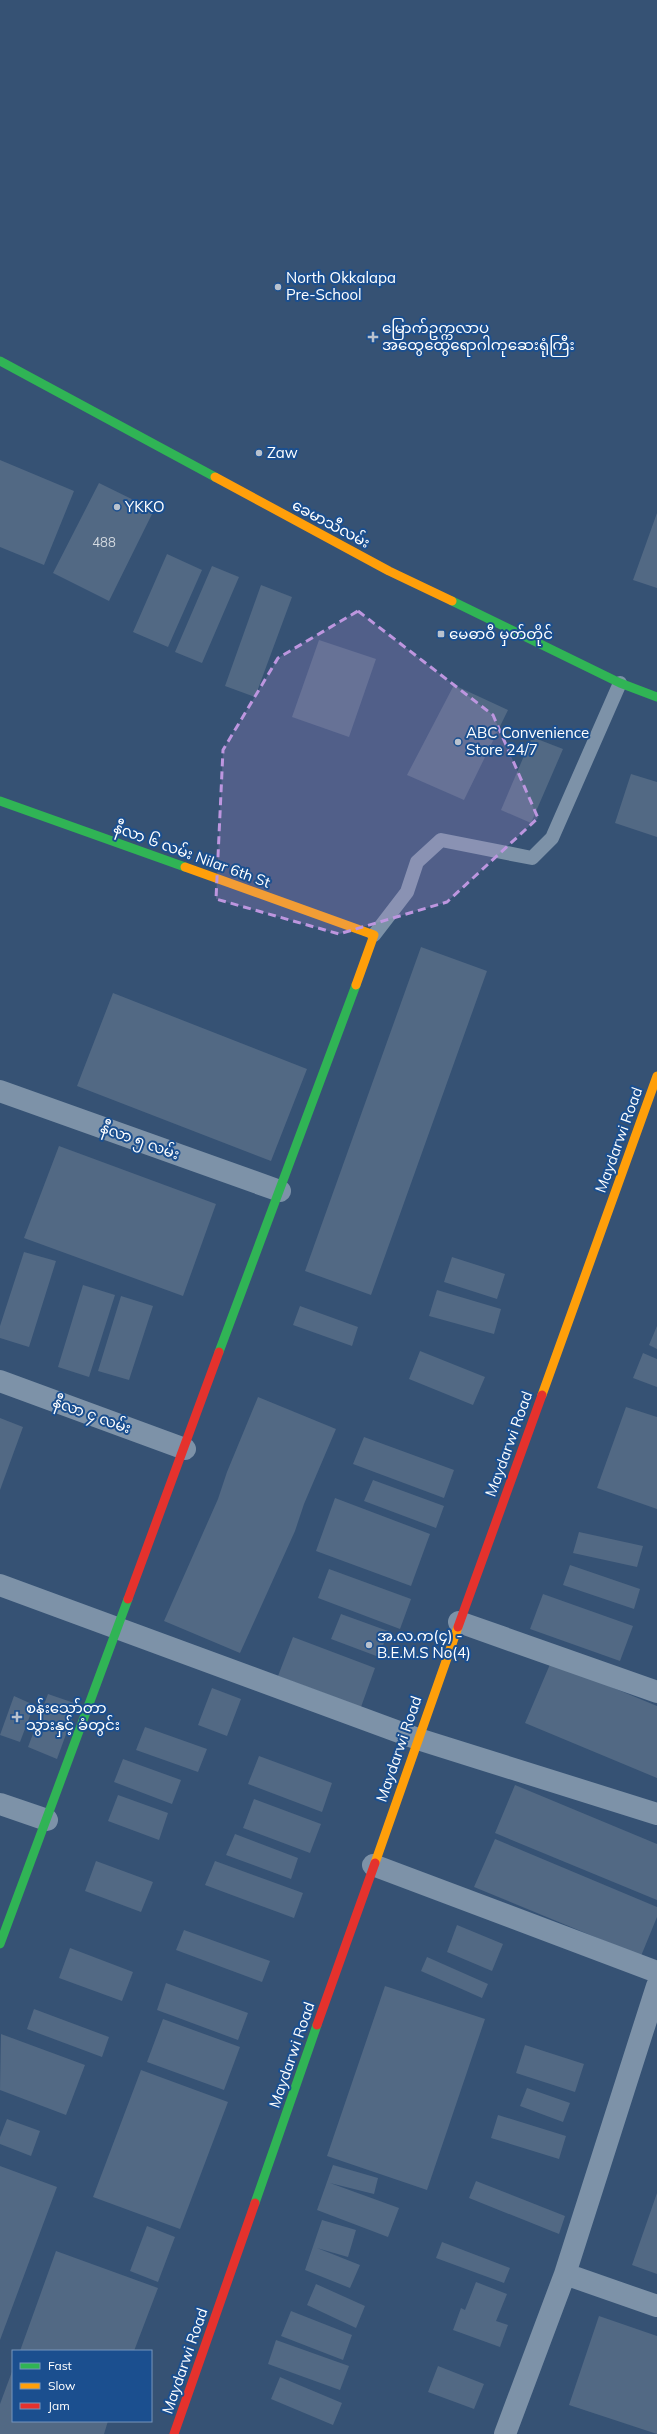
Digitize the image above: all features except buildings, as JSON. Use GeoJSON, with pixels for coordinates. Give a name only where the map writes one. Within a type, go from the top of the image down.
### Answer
{"type":"FeatureCollection","features":[{"type":"Feature","properties":{"kind":"street","name":"ခေမာသီလမ်း"},"geometry":{"type":"LineString","coordinates":[[0,361],[389,571],[620,683],[657,698]]}},
{"type":"Feature","properties":{"kind":"street","name":"နီလာ ၆ လမ်း Nilar 6th St"},"geometry":{"type":"LineString","coordinates":[[0,801],[374,935]]}},
{"type":"Feature","properties":{"kind":"street"},"geometry":{"type":"LineString","coordinates":[[0,1944],[119,1628],[374,935]]}},
{"type":"Feature","properties":{"kind":"street","name":"Maydarwi Road"},"geometry":{"type":"LineString","coordinates":[[174,2434],[459,1622],[657,1076]]}},
{"type":"Feature","properties":{"kind":"street","name":"နီလာ ၅ လမ်း"},"geometry":{"type":"LineString","coordinates":[[0,1090],[280,1191]]}},
{"type":"Feature","properties":{"kind":"street","name":"နီလာ ၄ လမ်း"},"geometry":{"type":"LineString","coordinates":[[0,1381],[185,1449]]}},
{"type":"Feature","properties":{"kind":"street"},"geometry":{"type":"LineString","coordinates":[[0,1584],[418,1739],[657,1814]]}},
{"type":"Feature","properties":{"kind":"street"},"geometry":{"type":"LineString","coordinates":[[459,1622],[657,1692]]}},
{"type":"Feature","properties":{"kind":"street"},"geometry":{"type":"LineString","coordinates":[[0,1804],[47,1820]]}},
{"type":"Feature","properties":{"kind":"street"},"geometry":{"type":"LineString","coordinates":[[373,1865],[657,1972]]}},
{"type":"Feature","properties":{"kind":"street"},"geometry":{"type":"LineString","coordinates":[[505,2434],[565,2274],[657,1986]]}},
{"type":"Feature","properties":{"kind":"street"},"geometry":{"type":"LineString","coordinates":[[565,2274],[657,2306]]}},
{"type":"Feature","properties":{"kind":"lane"},"geometry":{"type":"LineString","coordinates":[[374,935],[407,892],[418,862],[440,840],[532,858],[552,838],[620,683]]}},
{"type":"Feature","properties":{"kind":"highlighted area"},"geometry":{"type":"Polygon","coordinates":[[[358,611],[493,715],[538,818],[447,902],[339,934],[216,899],[223,750],[278,658],[358,611]]]}},
{"type":"Feature","properties":{"kind":"traffic: fast"},"geometry":{"type":"LineString","coordinates":[[0,361],[215,477]]}},
{"type":"Feature","properties":{"kind":"traffic: fast"},"geometry":{"type":"LineString","coordinates":[[452,601],[620,683],[657,697]]}},
{"type":"Feature","properties":{"kind":"traffic: fast"},"geometry":{"type":"LineString","coordinates":[[0,801],[185,867]]}},
{"type":"Feature","properties":{"kind":"traffic: fast"},"geometry":{"type":"LineString","coordinates":[[219,1352],[356,985]]}},
{"type":"Feature","properties":{"kind":"traffic: fast"},"geometry":{"type":"LineString","coordinates":[[0,1944],[128,1599]]}},
{"type":"Feature","properties":{"kind":"traffic: fast"},"geometry":{"type":"LineString","coordinates":[[255,2203],[317,2025]]}},
{"type":"Feature","properties":{"kind":"traffic: slow"},"geometry":{"type":"LineString","coordinates":[[215,477],[389,571],[452,601]]}},
{"type":"Feature","properties":{"kind":"traffic: slow"},"geometry":{"type":"LineString","coordinates":[[185,867],[374,935],[356,985]]}},
{"type":"Feature","properties":{"kind":"traffic: slow"},"geometry":{"type":"LineString","coordinates":[[542,1395],[657,1076]]}},
{"type":"Feature","properties":{"kind":"traffic: slow"},"geometry":{"type":"LineString","coordinates":[[375,1863],[458,1627]]}},
{"type":"Feature","properties":{"kind":"traffic: jam"},"geometry":{"type":"LineString","coordinates":[[128,1599],[219,1352]]}},
{"type":"Feature","properties":{"kind":"traffic: jam"},"geometry":{"type":"LineString","coordinates":[[458,1627],[542,1395]]}},
{"type":"Feature","properties":{"kind":"traffic: jam"},"geometry":{"type":"LineString","coordinates":[[317,2025],[375,1863]]}},
{"type":"Feature","properties":{"kind":"traffic: jam"},"geometry":{"type":"LineString","coordinates":[[174,2434],[255,2203]]}},
{"type":"Feature","properties":{"kind":"place","name":"North Okkalapa Pre-School"},"geometry":{"type":"Point","coordinates":[278,287]}},
{"type":"Feature","properties":{"kind":"place","name":"မြောက်ဥက္ကလာပ အထွေထွေရောဂါကုဆေးရုံကြီး"},"geometry":{"type":"Point","coordinates":[373,337]}},
{"type":"Feature","properties":{"kind":"place","name":"Zaw"},"geometry":{"type":"Point","coordinates":[259,453]}},
{"type":"Feature","properties":{"kind":"place","name":"YKKO"},"geometry":{"type":"Point","coordinates":[117,507]}},
{"type":"Feature","properties":{"kind":"place","name":"မေဓာဝီ မှတ်တိုင်"},"geometry":{"type":"Point","coordinates":[441,634]}},
{"type":"Feature","properties":{"kind":"place","name":"ABC Convenience Store 24/7"},"geometry":{"type":"Point","coordinates":[458,742]}},
{"type":"Feature","properties":{"kind":"place","name":"အ.လ.က(၄) - B.E.M.S No(4)"},"geometry":{"type":"Point","coordinates":[369,1645]}},
{"type":"Feature","properties":{"kind":"place","name":"စန်းသော်တာ သွားနှင့် ခံတွင်း"},"geometry":{"type":"Point","coordinates":[17,1717]}}]}
